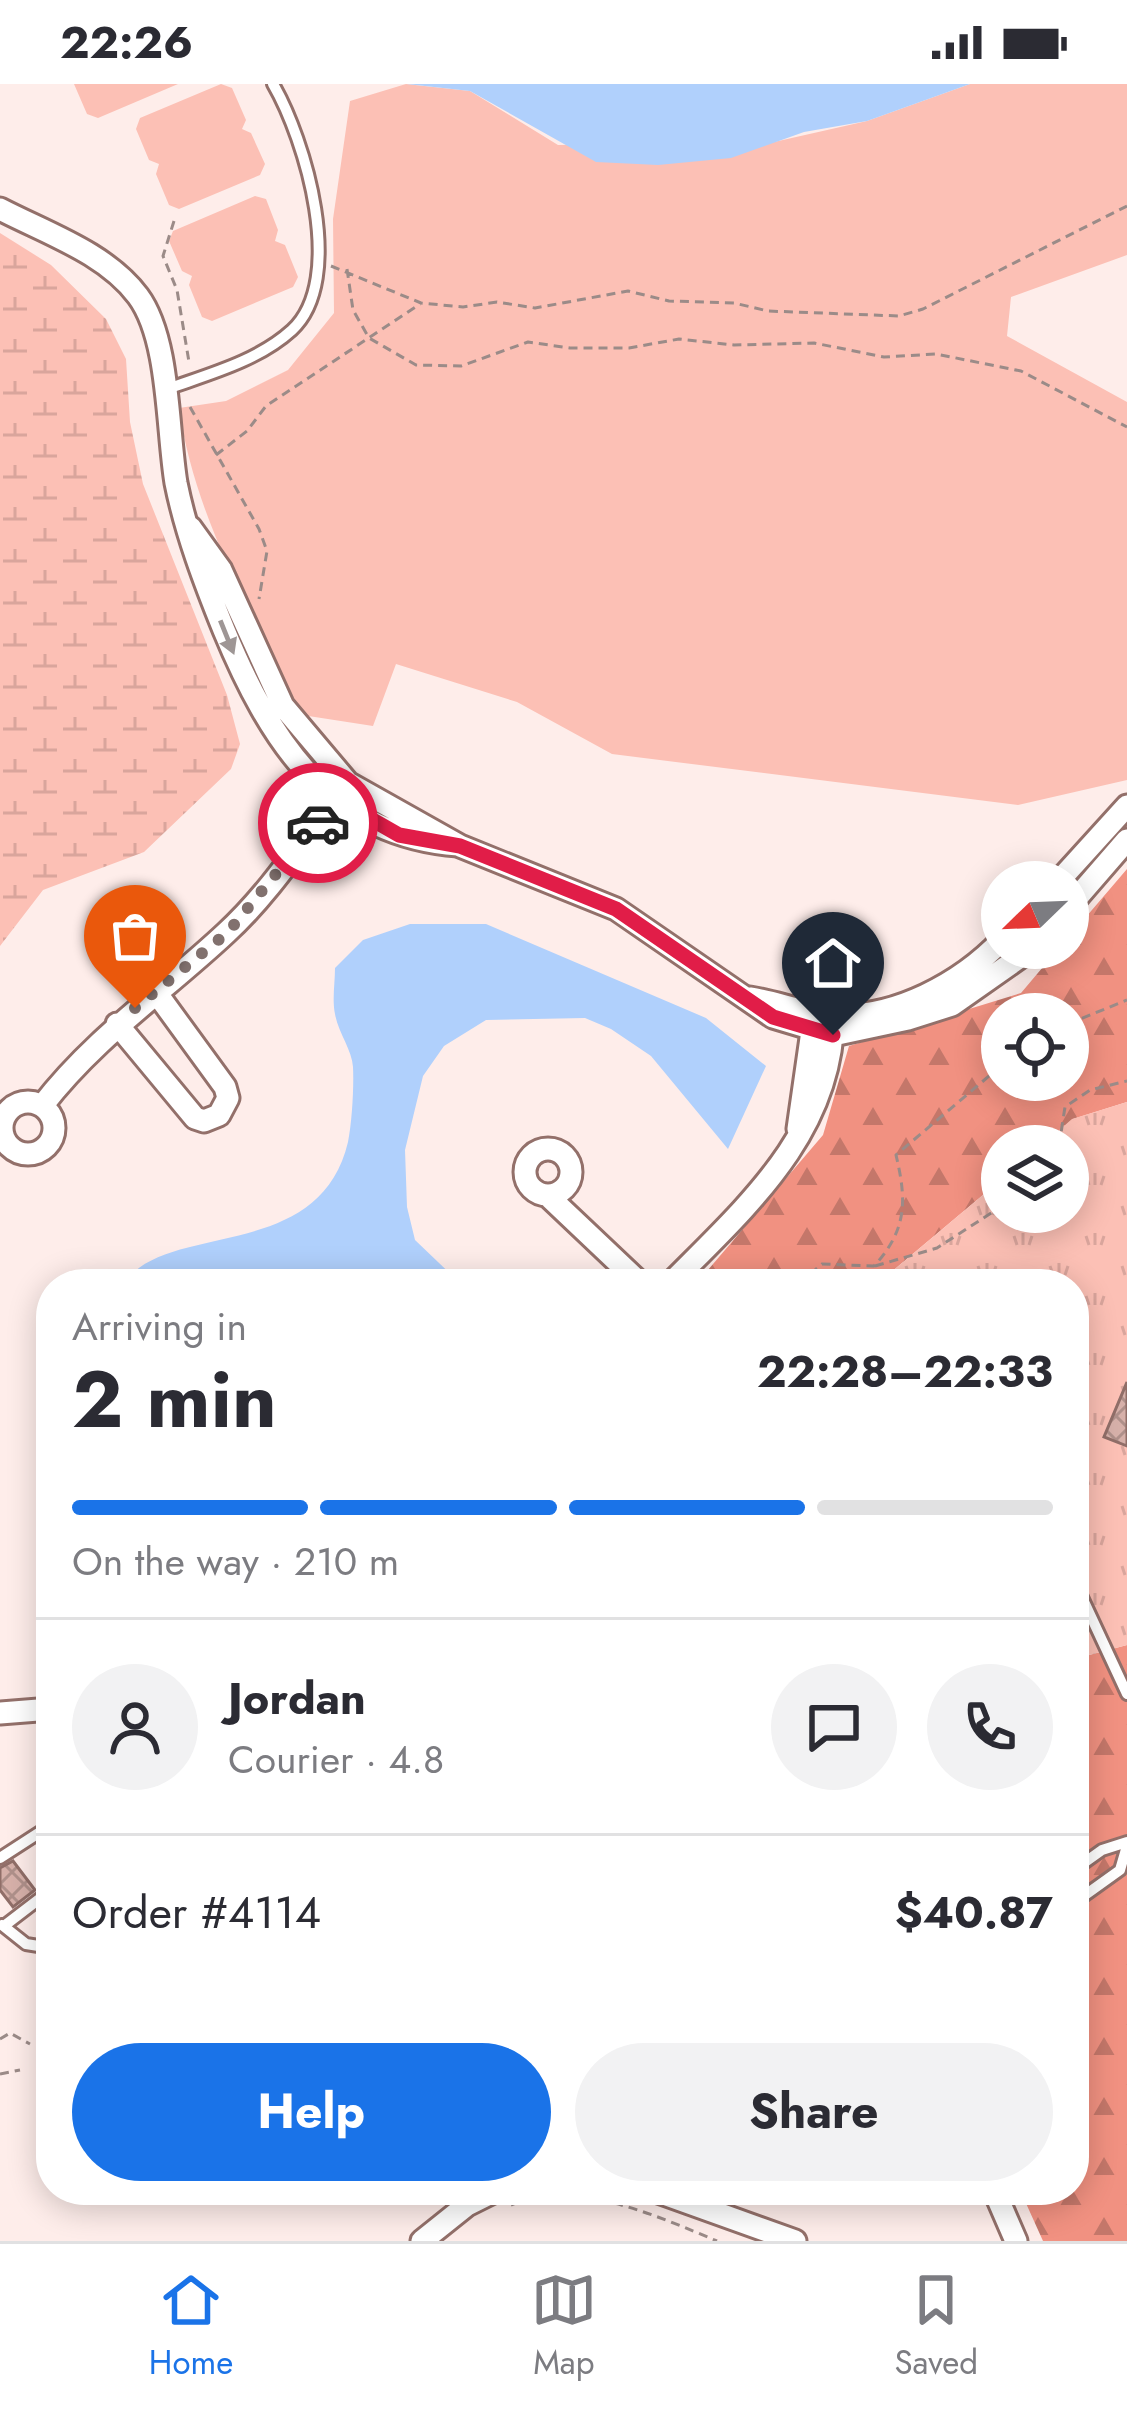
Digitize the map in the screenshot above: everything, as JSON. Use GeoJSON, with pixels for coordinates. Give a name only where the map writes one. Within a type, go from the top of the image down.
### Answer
{"type":"FeatureCollection","features":[{"type":"Feature","properties":{"kind":"street"},"geometry":{"type":"LineString","coordinates":[[0,208],[100,261],[140,298],[155,329],[177,487],[190,526],[221,570],[283,706],[342,791],[460,846],[616,909],[749,998],[823,1023],[952,1005],[1003,969]]}},
{"type":"Feature","properties":{"kind":"street"},"geometry":{"type":"LineString","coordinates":[[42,1106],[74,1064],[116,1024],[228,932],[342,791]]}},
{"type":"Feature","properties":{"kind":"street"},"geometry":{"type":"LineString","coordinates":[[1077,861],[1127,806]]}},
{"type":"Feature","properties":{"kind":"street"},"geometry":{"type":"LineString","coordinates":[[1089,884],[1127,840]]}},
{"type":"Feature","properties":{"kind":"street"},"geometry":{"type":"LineString","coordinates":[[823,1023],[942,988],[981,962]]}},
{"type":"Feature","properties":{"kind":"street"},"geometry":{"type":"LineString","coordinates":[[116,1024],[194,1118],[219,1115],[229,1098],[225,1087],[154,991]]}},
{"type":"Feature","properties":{"kind":"street"},"geometry":{"type":"LineString","coordinates":[[685,1269],[768,1185],[797,1142],[823,1023]]}},
{"type":"Feature","properties":{"kind":"street"},"geometry":{"type":"LineString","coordinates":[[547,1195],[625,1269]]}},
{"type":"Feature","properties":{"kind":"street"},"geometry":{"type":"LineString","coordinates":[[0,1713],[36,1710]]}},
{"type":"Feature","properties":{"kind":"street"},"geometry":{"type":"LineString","coordinates":[[422,2241],[466,2205]]}},
{"type":"Feature","properties":{"kind":"street"},"geometry":{"type":"LineString","coordinates":[[695,2205],[795,2241]]}},
{"type":"Feature","properties":{"kind":"street"},"geometry":{"type":"LineString","coordinates":[[1000,2205],[1016,2241]]}},
{"type":"Feature","properties":{"kind":"lane"},"geometry":{"type":"LineString","coordinates":[[164,390],[264,351],[295,328],[316,288],[304,150],[273,84]]}},
{"type":"Feature","properties":{"kind":"lane"},"geometry":{"type":"LineString","coordinates":[[1089,1612],[1127,1694]]}},
{"type":"Feature","properties":{"kind":"lane"},"geometry":{"type":"LineString","coordinates":[[0,1858],[36,1835]]}},
{"type":"Feature","properties":{"kind":"lane"},"geometry":{"type":"LineString","coordinates":[[1089,1859],[1102,1850],[1127,1844],[1120,1870],[1089,1892]]}},
{"type":"Feature","properties":{"kind":"lane"},"geometry":{"type":"LineString","coordinates":[[36,1901],[2,1925],[26,1944],[36,1946]]}},
{"type":"Feature","properties":{"kind":"path"},"geometry":{"type":"LineString","coordinates":[[317,263],[347,269],[364,282],[421,304],[463,307],[497,302],[536,308],[628,291],[669,302],[899,316],[923,309],[1127,206]]}},
{"type":"Feature","properties":{"kind":"path"},"geometry":{"type":"LineString","coordinates":[[174,220],[163,256],[177,290],[179,318],[190,351],[189,404],[267,550],[258,606]]}},
{"type":"Feature","properties":{"kind":"path"},"geometry":{"type":"LineString","coordinates":[[347,269],[353,310],[369,338],[416,365],[442,369],[529,342],[629,348],[679,338],[734,345],[814,344],[884,357],[936,355],[1021,371],[1127,427]]}},
{"type":"Feature","properties":{"kind":"path"},"geometry":{"type":"LineString","coordinates":[[216,455],[248,431],[266,406],[421,304]]}},
{"type":"Feature","properties":{"kind":"path"},"geometry":{"type":"LineString","coordinates":[[1089,1015],[1127,1000]]}},
{"type":"Feature","properties":{"kind":"path"},"geometry":{"type":"LineString","coordinates":[[1062,1125],[1065,1107],[1090,1090],[1127,1081]]}},
{"type":"Feature","properties":{"kind":"path"},"geometry":{"type":"LineString","coordinates":[[874,1266],[898,1240],[906,1198],[896,1155],[981,1083]]}},
{"type":"Feature","properties":{"kind":"path"},"geometry":{"type":"LineString","coordinates":[[816,1269],[822,1264],[874,1266],[937,1248],[981,1220]]}},
{"type":"Feature","properties":{"kind":"path"},"geometry":{"type":"LineString","coordinates":[[0,2038],[10,2033],[30,2044]]}},
{"type":"Feature","properties":{"kind":"path"},"geometry":{"type":"LineString","coordinates":[[0,2074],[20,2070]]}},
{"type":"Feature","properties":{"kind":"path"},"geometry":{"type":"LineString","coordinates":[[619,2205],[717,2241]]}},
{"type":"Feature","properties":{"kind":"green space"},"geometry":{"type":"Polygon","coordinates":[[[74,84],[178,84],[98,118],[87,114],[74,84]]]}},
{"type":"Feature","properties":{"kind":"green space"},"geometry":{"type":"Polygon","coordinates":[[[221,84],[232,88],[246,120],[242,129],[251,133],[265,164],[260,175],[179,209],[169,205],[156,174],[159,164],[149,160],[136,129],[140,118],[221,84]]]}},
{"type":"Feature","properties":{"kind":"green space"},"geometry":{"type":"Polygon","coordinates":[[[406,84],[470,91],[558,145],[774,142],[867,121],[970,84],[1127,84],[1127,255],[1011,297],[1007,336],[1127,402],[1127,780],[1018,805],[612,754],[517,702],[396,664],[373,726],[302,715],[212,528],[179,408],[226,401],[288,370],[334,313],[333,219],[350,101],[406,84]]]}},
{"type":"Feature","properties":{"kind":"green space"},"geometry":{"type":"Polygon","coordinates":[[[255,196],[266,199],[278,230],[275,241],[285,245],[298,277],[293,287],[212,321],[202,317],[189,285],[192,276],[182,271],[169,241],[173,231],[255,196]]]}},
{"type":"Feature","properties":{"kind":"green space"},"geometry":{"type":"Polygon","coordinates":[[[0,233],[51,265],[106,319],[126,359],[130,422],[143,484],[227,695],[240,744],[231,769],[144,852],[43,890],[0,946],[0,233]]]}},
{"type":"Feature","properties":{"kind":"green space"},"geometry":{"type":"Polygon","coordinates":[[[1127,869],[1127,1102],[1066,1125],[981,1125],[981,1197],[895,1269],[709,1269],[823,1135],[849,1046],[981,1005],[981,1101],[1089,1101],[1089,993],[1021,993],[1041,969],[1089,969],[1089,913],[1127,869]]]}},
{"type":"Feature","properties":{"kind":"green space"},"geometry":{"type":"Polygon","coordinates":[[[1127,1102],[1127,1645],[1089,1655],[1089,1269],[895,1269],[981,1197],[981,1233],[1089,1233],[1089,1125],[1065,1125],[1127,1102]]]}},
{"type":"Feature","properties":{"kind":"green space"},"geometry":{"type":"Polygon","coordinates":[[[1127,1645],[1127,2241],[1043,2241],[1027,2205],[1089,2205],[1089,1655],[1127,1645]]]}},
{"type":"Feature","properties":{"kind":"water"},"geometry":{"type":"Polygon","coordinates":[[[407,84],[970,84],[867,121],[804,132],[731,158],[658,165],[596,162],[470,91],[407,84]]]}},
{"type":"Feature","properties":{"kind":"water"},"geometry":{"type":"Polygon","coordinates":[[[410,924],[486,924],[706,1018],[766,1066],[728,1149],[651,1056],[611,1029],[585,1018],[486,1020],[444,1046],[423,1076],[405,1150],[407,1207],[415,1240],[445,1269],[140,1269],[172,1252],[275,1224],[306,1207],[332,1181],[348,1142],[353,1084],[352,1061],[334,1009],[335,968],[363,940],[410,924]]]}},
{"type":"Feature","properties":{"kind":"building"},"geometry":{"type":"Polygon","coordinates":[[[1127,1382],[1127,1446],[1104,1437],[1127,1382]]]}},
{"type":"Feature","properties":{"kind":"building"},"geometry":{"type":"Polygon","coordinates":[[[13,1861],[35,1890],[13,1907],[0,1890],[0,1868],[13,1861]]]}},
{"type":"Feature","properties":{"kind":"way so far"},"geometry":{"type":"LineString","coordinates":[[135,1008],[228,932],[318,823]]}},
{"type":"Feature","properties":{"kind":"route"},"geometry":{"type":"LineString","coordinates":[[318,823],[336,799],[399,835],[460,846],[616,909],[773,1017],[833,1035]]}}]}
